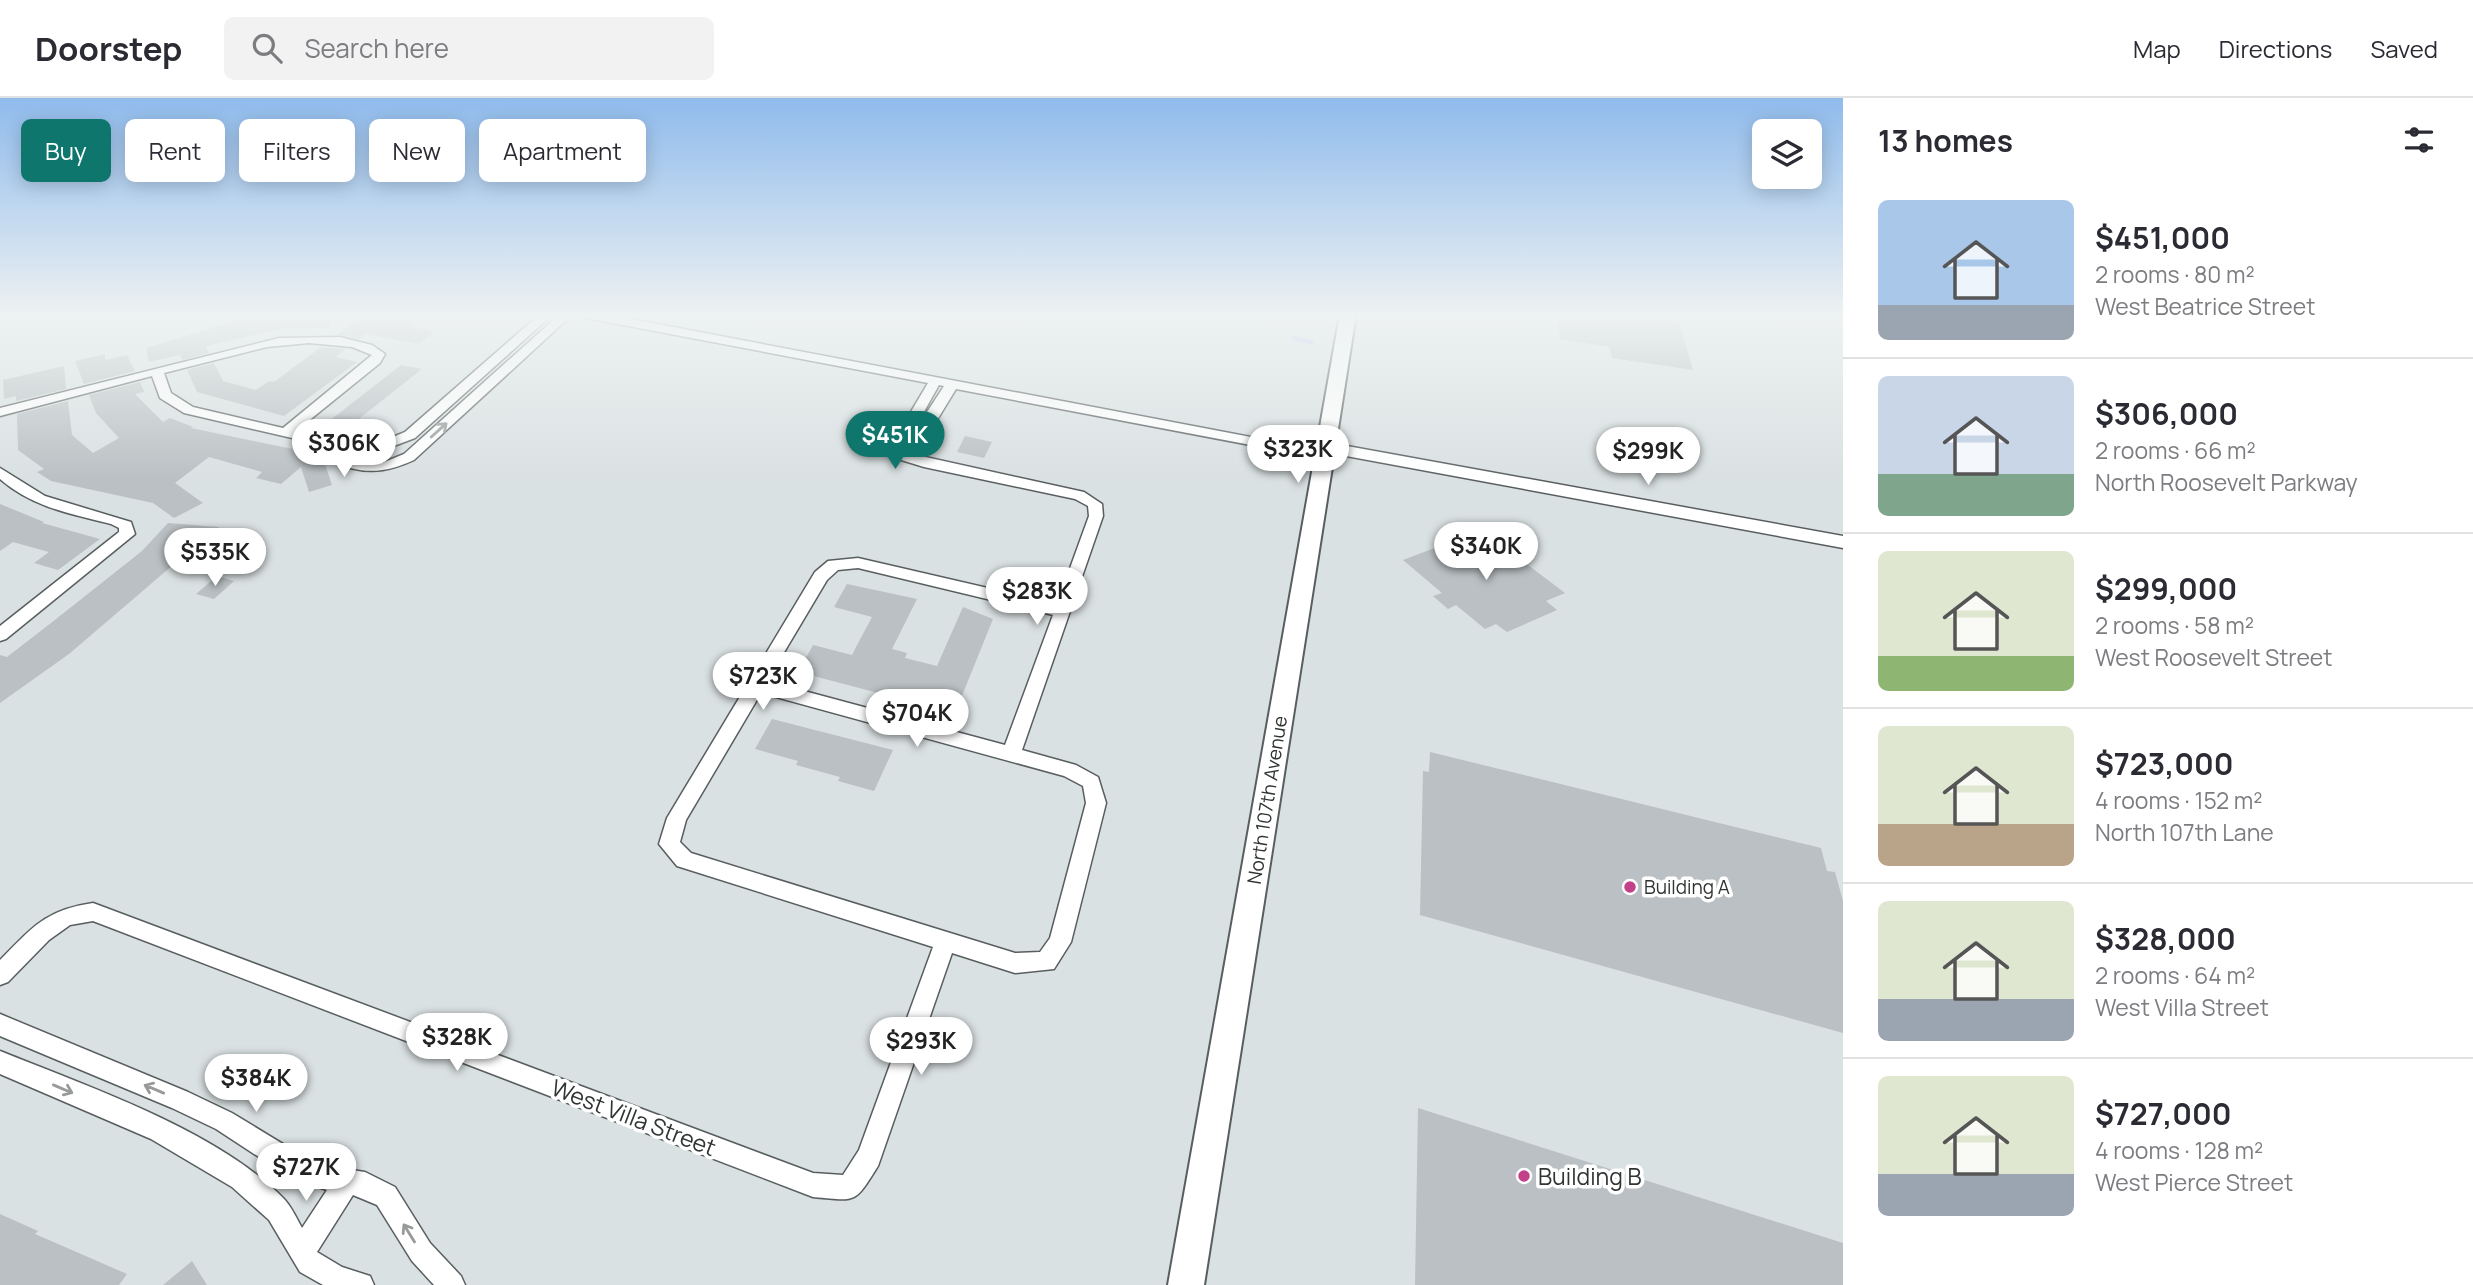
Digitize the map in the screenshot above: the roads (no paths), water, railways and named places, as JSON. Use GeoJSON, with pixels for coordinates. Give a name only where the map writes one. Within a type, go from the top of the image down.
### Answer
{"type":"FeatureCollection","features":[{"type":"Feature","properties":{"kind":"main road","name":"North 107th Avenue"},"geometry":{"type":"LineString","coordinates":[[1186,1285],[1339,369]]}},
{"type":"Feature","properties":{"kind":"street"},"geometry":{"type":"LineString","coordinates":[[0,412],[164,369]]}},
{"type":"Feature","properties":{"kind":"street"},"geometry":{"type":"LineString","coordinates":[[286,432],[364,369]]}},
{"type":"Feature","properties":{"kind":"street"},"geometry":{"type":"LineString","coordinates":[[157,371],[165,395],[190,410],[351,447],[378,448],[396,443],[410,435],[485,369]]}},
{"type":"Feature","properties":{"kind":"street"},"geometry":{"type":"LineString","coordinates":[[351,447],[355,465],[368,470],[388,467],[410,457],[506,369]]}},
{"type":"Feature","properties":{"kind":"street"},"geometry":{"type":"LineString","coordinates":[[880,369],[1843,542]]}},
{"type":"Feature","properties":{"kind":"street"},"geometry":{"type":"LineString","coordinates":[[903,456],[900,442],[936,380]]}},
{"type":"Feature","properties":{"kind":"street"},"geometry":{"type":"LineString","coordinates":[[903,456],[923,432],[953,384]]}},
{"type":"Feature","properties":{"kind":"street"},"geometry":{"type":"LineString","coordinates":[[442,408],[459,412]]}},
{"type":"Feature","properties":{"kind":"street"},"geometry":{"type":"LineString","coordinates":[[907,429],[923,432]]}},
{"type":"Feature","properties":{"kind":"street"},"geometry":{"type":"LineString","coordinates":[[903,456],[924,464],[1079,495],[1095,504],[1096,516],[1012,755]]}},
{"type":"Feature","properties":{"kind":"street"},"geometry":{"type":"LineString","coordinates":[[0,472],[18,489],[37,501],[116,521],[126,525],[127,534],[0,635]]}},
{"type":"Feature","properties":{"kind":"street"},"geometry":{"type":"LineString","coordinates":[[757,685],[1069,770],[1091,782],[1096,803],[1060,942],[1046,961],[1015,963],[684,860],[669,844],[677,818],[821,576],[834,565],[858,563],[1062,611]]}},
{"type":"Feature","properties":{"kind":"street","name":"West Villa Street"},"geometry":{"type":"LineString","coordinates":[[0,975],[42,933],[66,916],[93,912],[813,1185],[849,1188],[869,1157],[946,941]]}},
{"type":"Feature","properties":{"kind":"street"},"geometry":{"type":"LineString","coordinates":[[0,1025],[224,1121],[300,1169],[365,1184],[386,1196],[421,1252],[452,1285]]}},
{"type":"Feature","properties":{"kind":"street"},"geometry":{"type":"LineString","coordinates":[[0,1062],[160,1130],[230,1172],[278,1211],[309,1263],[338,1279],[361,1285]]}},
{"type":"Feature","properties":{"kind":"street"},"geometry":{"type":"LineString","coordinates":[[303,1250],[347,1182]]}},
{"type":"Feature","properties":{"kind":"place","name":"Building A"},"geometry":{"type":"Point","coordinates":[1630,887]}},
{"type":"Feature","properties":{"kind":"place","name":"Building B"},"geometry":{"type":"Point","coordinates":[1524,1176]}}]}
